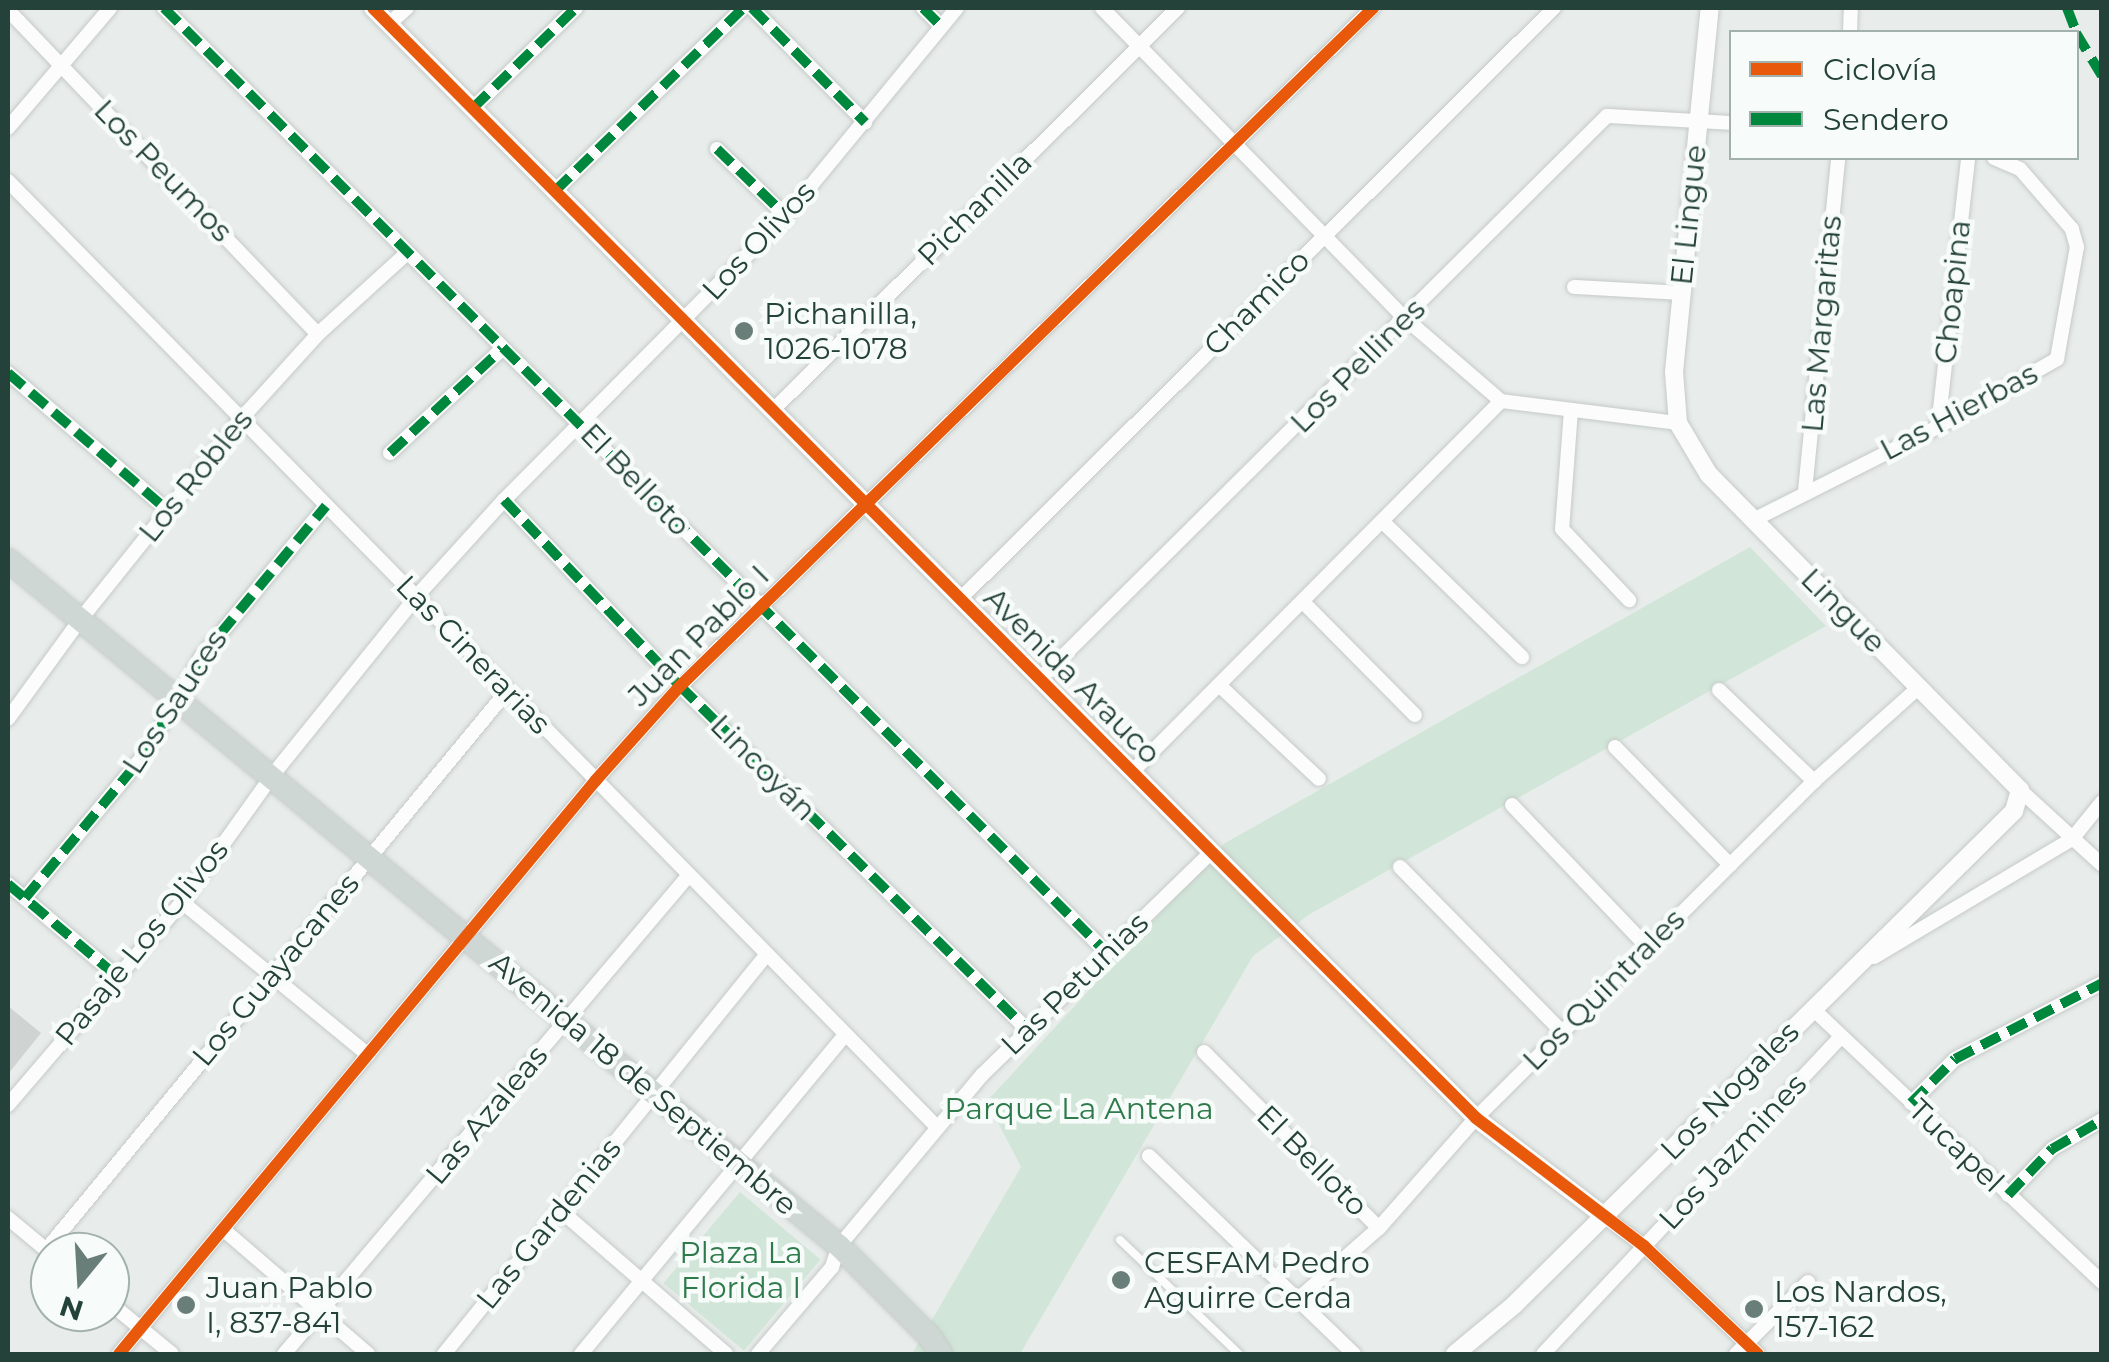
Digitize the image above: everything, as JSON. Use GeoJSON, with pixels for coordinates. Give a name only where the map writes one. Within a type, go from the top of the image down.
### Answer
{"type":"FeatureCollection","features":[{"type":"Feature","properties":{"kind":"main road","name":"Avenida 18 de Septiembre"},"geometry":{"type":"LineString","coordinates":[[8,560],[839,1246],[930,1337],[940,1354]]}},
{"type":"Feature","properties":{"kind":"street"},"geometry":{"type":"LineString","coordinates":[[8,128],[110,8]]}},
{"type":"Feature","properties":{"kind":"street","name":"El Belloto"},"geometry":{"type":"LineString","coordinates":[[164,8],[761,610],[1108,953]]}},
{"type":"Feature","properties":{"kind":"street","name":"Avenida Arauco"},"geometry":{"type":"LineString","coordinates":[[373,8],[1476,1118],[1644,1246],[1747,1351]]}},
{"type":"Feature","properties":{"kind":"street"},"geometry":{"type":"LineString","coordinates":[[390,24],[407,8]]}},
{"type":"Feature","properties":{"kind":"street"},"geometry":{"type":"LineString","coordinates":[[473,108],[576,8]]}},
{"type":"Feature","properties":{"kind":"street"},"geometry":{"type":"LineString","coordinates":[[555,191],[743,8]]}},
{"type":"Feature","properties":{"kind":"street"},"geometry":{"type":"LineString","coordinates":[[752,8],[864,122]]}},
{"type":"Feature","properties":{"kind":"street"},"geometry":{"type":"LineString","coordinates":[[923,8],[941,26]]}},
{"type":"Feature","properties":{"kind":"street","name":"Los Olivos"},"geometry":{"type":"LineString","coordinates":[[271,777],[416,596],[504,500],[786,216],[957,8]]}},
{"type":"Feature","properties":{"kind":"street"},"geometry":{"type":"LineString","coordinates":[[1102,8],[1406,319],[1502,401],[1678,422]]}},
{"type":"Feature","properties":{"kind":"street","name":"Pichanilla"},"geometry":{"type":"LineString","coordinates":[[773,410],[1178,8]]}},
{"type":"Feature","properties":{"kind":"street","name":"Juan Pablo I"},"geometry":{"type":"LineString","coordinates":[[119,1354],[596,780],[680,686],[1373,8]]}},
{"type":"Feature","properties":{"kind":"street","name":"Chamico"},"geometry":{"type":"LineString","coordinates":[[960,599],[1554,8]]}},
{"type":"Feature","properties":{"kind":"street","name":"El Lingue"},"geometry":{"type":"LineString","coordinates":[[1678,422],[1674,372],[1680,294],[1710,8]]}},
{"type":"Feature","properties":{"kind":"street","name":"Los Peumos"},"geometry":{"type":"LineString","coordinates":[[8,10],[318,334]]}},
{"type":"Feature","properties":{"kind":"street","name":"Los Pellines"},"geometry":{"type":"LineString","coordinates":[[1040,679],[1607,116],[1729,123]]}},
{"type":"Feature","properties":{"kind":"street"},"geometry":{"type":"LineString","coordinates":[[717,149],[786,216]]}},
{"type":"Feature","properties":{"kind":"street","name":"Las Margaritas"},"geometry":{"type":"LineString","coordinates":[[1806,491],[1838,160]]}},
{"type":"Feature","properties":{"kind":"street","name":"Choapina"},"geometry":{"type":"LineString","coordinates":[[1938,427],[1968,160]]}},
{"type":"Feature","properties":{"kind":"street","name":"Las Hierbas"},"geometry":{"type":"LineString","coordinates":[[1753,520],[1938,427],[2057,359],[2078,247],[2072,228],[2020,169],[1999,160]]}},
{"type":"Feature","properties":{"kind":"street","name":"Las Cinerarias"},"geometry":{"type":"LineString","coordinates":[[8,182],[938,1128]]}},
{"type":"Feature","properties":{"kind":"street","name":"Los Robles"},"geometry":{"type":"LineString","coordinates":[[8,719],[80,620],[242,419],[318,334],[407,252]]}},
{"type":"Feature","properties":{"kind":"street"},"geometry":{"type":"LineString","coordinates":[[1574,287],[1680,294]]}},
{"type":"Feature","properties":{"kind":"street"},"geometry":{"type":"LineString","coordinates":[[390,454],[502,349]]}},
{"type":"Feature","properties":{"kind":"street"},"geometry":{"type":"LineString","coordinates":[[8,374],[167,510]]}},
{"type":"Feature","properties":{"kind":"street"},"geometry":{"type":"LineString","coordinates":[[1132,772],[1502,401]]}},
{"type":"Feature","properties":{"kind":"street"},"geometry":{"type":"LineString","coordinates":[[1572,410],[1562,530],[1629,600]]}},
{"type":"Feature","properties":{"kind":"street","name":"Lingue"},"geometry":{"type":"LineString","coordinates":[[1678,422],[1709,475],[1919,687],[2019,796],[2102,865]]}},
{"type":"Feature","properties":{"kind":"street","name":"Lincoyán"},"geometry":{"type":"LineString","coordinates":[[504,500],[680,686],[1028,1030]]}},
{"type":"Feature","properties":{"kind":"street","name":"Los Sauces"},"geometry":{"type":"LineString","coordinates":[[25,898],[145,754],[175,698],[243,602],[326,506]]}},
{"type":"Feature","properties":{"kind":"street"},"geometry":{"type":"LineString","coordinates":[[1383,522],[1522,658]]}},
{"type":"Feature","properties":{"kind":"street"},"geometry":{"type":"LineString","coordinates":[[1302,602],[1415,715]]}},
{"type":"Feature","properties":{"kind":"street"},"geometry":{"type":"LineString","coordinates":[[1219,685],[1319,779]]}},
{"type":"Feature","properties":{"kind":"street","name":"Los Quintrales"},"geometry":{"type":"LineString","coordinates":[[1298,1300],[1378,1228],[1476,1118],[1814,781],[1919,687]]}},
{"type":"Feature","properties":{"kind":"street","name":"Los Guayacanes"},"geometry":{"type":"LineString","coordinates":[[64,1232],[272,973],[508,690]]}},
{"type":"Feature","properties":{"kind":"street"},"geometry":{"type":"LineString","coordinates":[[1720,690],[1814,781]]}},
{"type":"Feature","properties":{"kind":"street"},"geometry":{"type":"LineString","coordinates":[[1615,747],[1730,865]]}},
{"type":"Feature","properties":{"kind":"street","name":"Pasaje Los Olivos"},"geometry":{"type":"LineString","coordinates":[[8,1104],[182,902],[271,777]]}},
{"type":"Feature","properties":{"kind":"street","name":"Los Nogales"},"geometry":{"type":"LineString","coordinates":[[1455,1354],[1604,1216],[2014,812],[2019,796]]}},
{"type":"Feature","properties":{"kind":"street","name":"Los Nogales"},"geometry":{"type":"LineString","coordinates":[[1856,968],[2072,839],[2102,802]]}},
{"type":"Feature","properties":{"kind":"street"},"geometry":{"type":"LineString","coordinates":[[1512,805],[1647,947]]}},
{"type":"Feature","properties":{"kind":"street","name":"Las Petunias"},"geometry":{"type":"LineString","coordinates":[[758,1354],[832,1267],[839,1246],[982,1075],[1211,852]]}},
{"type":"Feature","properties":{"kind":"street"},"geometry":{"type":"LineString","coordinates":[[1400,867],[1562,1033]]}},
{"type":"Feature","properties":{"kind":"street","name":"Las Azaleas"},"geometry":{"type":"LineString","coordinates":[[284,1354],[689,875]]}},
{"type":"Feature","properties":{"kind":"street"},"geometry":{"type":"LineString","coordinates":[[8,884],[118,978]]}},
{"type":"Feature","properties":{"kind":"street"},"geometry":{"type":"LineString","coordinates":[[182,902],[368,1055]]}},
{"type":"Feature","properties":{"kind":"street","name":"Las Gardenias"},"geometry":{"type":"LineString","coordinates":[[444,1354],[767,954]]}},
{"type":"Feature","properties":{"kind":"street"},"geometry":{"type":"LineString","coordinates":[[1911,1102],[1955,1059],[2102,983]]}},
{"type":"Feature","properties":{"kind":"street","name":"Tucapel"},"geometry":{"type":"LineString","coordinates":[[1813,1009],[2102,1282]]}},
{"type":"Feature","properties":{"kind":"street"},"geometry":{"type":"LineString","coordinates":[[582,1354],[846,1034]]}},
{"type":"Feature","properties":{"kind":"street","name":"Los Jazmines"},"geometry":{"type":"LineString","coordinates":[[1543,1354],[1842,1036]]}},
{"type":"Feature","properties":{"kind":"street","name":"El Belloto"},"geometry":{"type":"LineString","coordinates":[[1204,1052],[1378,1228]]}},
{"type":"Feature","properties":{"kind":"street"},"geometry":{"type":"LineString","coordinates":[[2008,1195],[2052,1149],[2102,1120]]}},
{"type":"Feature","properties":{"kind":"street"},"geometry":{"type":"LineString","coordinates":[[1149,1156],[1354,1354]]}},
{"type":"Feature","properties":{"kind":"street"},"geometry":{"type":"LineString","coordinates":[[560,1210],[726,1354]]}},
{"type":"Feature","properties":{"kind":"street"},"geometry":{"type":"LineString","coordinates":[[8,1218],[30,1237]]}},
{"type":"Feature","properties":{"kind":"street"},"geometry":{"type":"LineString","coordinates":[[224,1230],[368,1354]]}},
{"type":"Feature","properties":{"kind":"street"},"geometry":{"type":"LineString","coordinates":[[1747,1351],[1808,1282]]}},
{"type":"Feature","properties":{"kind":"street"},"geometry":{"type":"LineString","coordinates":[[130,1320],[172,1354]]}},
{"type":"Feature","properties":{"kind":"lane"},"geometry":{"type":"LineString","coordinates":[[1120,1240],[1238,1354]]}},
{"type":"Feature","properties":{"kind":"green space","name":"Parque La Antena"},"geometry":{"type":"Polygon","coordinates":[[[1750,547],[1826,626],[1310,914],[1253,956],[1020,1354],[912,1354],[1021,1167],[987,1101],[1225,843],[1750,547]]]}},
{"type":"Feature","properties":{"kind":"green space","name":"Plaza La Florida I"},"geometry":{"type":"Polygon","coordinates":[[[740,1192],[820,1259],[744,1351],[664,1283],[740,1192]]]}},
{"type":"Feature","properties":{"kind":"building"},"geometry":{"type":"Polygon","coordinates":[[[8,1006],[41,1033],[8,1074],[8,1006]]]}},
{"type":"Feature","properties":{"kind":"marked path"},"geometry":{"type":"LineString","coordinates":[[164,8],[1107,953]]}},
{"type":"Feature","properties":{"kind":"marked path"},"geometry":{"type":"LineString","coordinates":[[473,108],[576,8]]}},
{"type":"Feature","properties":{"kind":"marked path"},"geometry":{"type":"LineString","coordinates":[[555,191],[743,8]]}},
{"type":"Feature","properties":{"kind":"marked path"},"geometry":{"type":"LineString","coordinates":[[752,8],[865,122]]}},
{"type":"Feature","properties":{"kind":"marked path"},"geometry":{"type":"LineString","coordinates":[[923,8],[941,26]]}},
{"type":"Feature","properties":{"kind":"marked path"},"geometry":{"type":"LineString","coordinates":[[2067,8],[2075,30]]}},
{"type":"Feature","properties":{"kind":"marked path"},"geometry":{"type":"LineString","coordinates":[[2079,38],[2102,76]]}},
{"type":"Feature","properties":{"kind":"marked path"},"geometry":{"type":"LineString","coordinates":[[717,149],[786,216]]}},
{"type":"Feature","properties":{"kind":"marked path"},"geometry":{"type":"LineString","coordinates":[[390,453],[502,349]]}},
{"type":"Feature","properties":{"kind":"marked path"},"geometry":{"type":"LineString","coordinates":[[8,373],[167,510]]}},
{"type":"Feature","properties":{"kind":"marked path"},"geometry":{"type":"LineString","coordinates":[[504,500],[680,686],[1028,1030]]}},
{"type":"Feature","properties":{"kind":"marked path"},"geometry":{"type":"LineString","coordinates":[[25,898],[145,754],[201,657],[326,506]]}},
{"type":"Feature","properties":{"kind":"marked path"},"geometry":{"type":"LineString","coordinates":[[8,884],[119,978]]}},
{"type":"Feature","properties":{"kind":"marked path"},"geometry":{"type":"LineString","coordinates":[[1911,1103],[1955,1059],[2102,983]]}},
{"type":"Feature","properties":{"kind":"marked path"},"geometry":{"type":"LineString","coordinates":[[2008,1195],[2052,1149],[2102,1120]]}},
{"type":"Feature","properties":{"kind":"cycle path"},"geometry":{"type":"LineString","coordinates":[[373,8],[1476,1118],[1644,1246],[1758,1354]]}},
{"type":"Feature","properties":{"kind":"cycle path"},"geometry":{"type":"LineString","coordinates":[[119,1354],[596,780],[680,686],[1373,8]]}},
{"type":"Feature","properties":{"kind":"place","name":"Pichanilla, 1026-1078"},"geometry":{"type":"Point","coordinates":[744,331]}},
{"type":"Feature","properties":{"kind":"place","name":"CESFAM Pedro Aguirre Cerda"},"geometry":{"type":"Point","coordinates":[1121,1280]}},
{"type":"Feature","properties":{"kind":"place","name":"Juan Pablo I, 837-841"},"geometry":{"type":"Point","coordinates":[186,1305]}},
{"type":"Feature","properties":{"kind":"place","name":"Los Nardos, 157-162"},"geometry":{"type":"Point","coordinates":[1754,1309]}}]}
